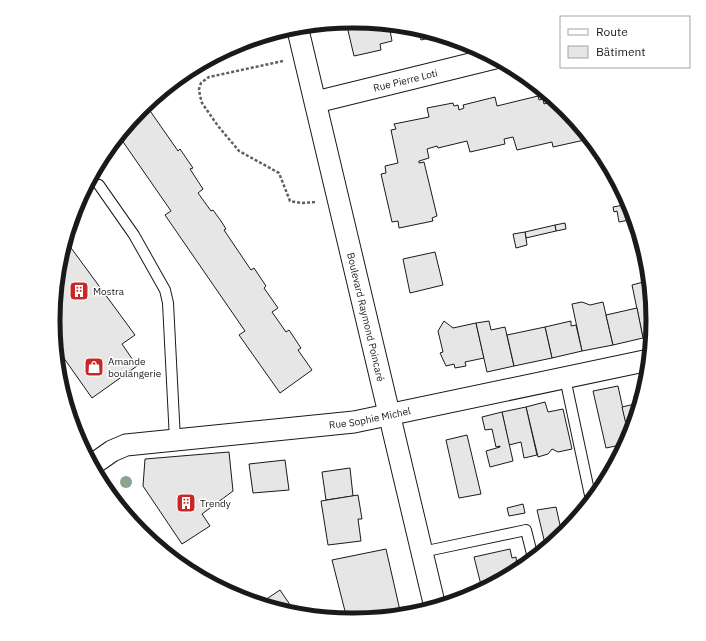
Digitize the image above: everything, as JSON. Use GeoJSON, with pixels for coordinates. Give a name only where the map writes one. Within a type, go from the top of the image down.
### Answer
{"type":"FeatureCollection","features":[{"type":"Feature","properties":{"kind":"street","name":"Boulevard Raymond Poincaré"},"geometry":{"type":"LineString","coordinates":[[299,34],[434,601]]}},
{"type":"Feature","properties":{"kind":"street","name":"Rue Pierre Loti"},"geometry":{"type":"LineString","coordinates":[[316,102],[486,60]]}},
{"type":"Feature","properties":{"kind":"street","name":"Rue Sophie Michel"},"geometry":{"type":"LineString","coordinates":[[97,461],[112,450],[126,445],[354,422],[643,361]]}},
{"type":"Feature","properties":{"kind":"lane"},"geometry":{"type":"LineString","coordinates":[[99,185],[134,235],[165,290],[168,303],[175,440]]}},
{"type":"Feature","properties":{"kind":"lane"},"geometry":{"type":"LineString","coordinates":[[564,378],[589,493]]}},
{"type":"Feature","properties":{"kind":"lane"},"geometry":{"type":"LineString","coordinates":[[422,552],[526,530],[532,552]]}},
{"type":"Feature","properties":{"kind":"path"},"geometry":{"type":"LineString","coordinates":[[305,56],[209,77],[201,83],[199,89],[200,96],[202,102],[218,126],[239,151],[279,173],[290,201],[301,203],[339,202]]}},
{"type":"Feature","properties":{"kind":"building"},"geometry":{"type":"Polygon","coordinates":[[[347,28],[390,31],[392,41],[380,44],[381,50],[354,56],[347,28]]]}},
{"type":"Feature","properties":{"kind":"building"},"geometry":{"type":"Polygon","coordinates":[[[420,36],[429,38],[421,40],[420,36]]]}},
{"type":"Feature","properties":{"kind":"building"},"geometry":{"type":"Polygon","coordinates":[[[538,96],[539,100],[543,99],[544,104],[548,103],[560,114],[583,140],[553,147],[552,142],[517,150],[513,137],[504,139],[505,144],[470,152],[467,141],[427,149],[429,158],[419,161],[419,163],[424,162],[437,216],[432,218],[433,221],[399,228],[398,221],[392,222],[381,174],[386,173],[385,166],[398,163],[391,130],[396,129],[394,124],[429,117],[427,108],[453,103],[454,106],[458,105],[459,110],[464,108],[463,105],[495,97],[497,106],[538,96]]]}},
{"type":"Feature","properties":{"kind":"building"},"geometry":{"type":"Polygon","coordinates":[[[150,110],[178,151],[180,149],[193,168],[190,169],[203,189],[198,193],[211,211],[213,210],[221,221],[226,229],[224,230],[251,270],[254,268],[266,286],[264,288],[278,308],[272,312],[286,332],[289,330],[301,348],[298,350],[312,370],[280,393],[239,335],[245,331],[165,215],[171,211],[122,141],[150,110]]]}},
{"type":"Feature","properties":{"kind":"building"},"geometry":{"type":"Polygon","coordinates":[[[621,205],[628,220],[619,222],[617,211],[614,212],[613,207],[621,205]]]}},
{"type":"Feature","properties":{"kind":"building"},"geometry":{"type":"Polygon","coordinates":[[[565,223],[566,229],[556,231],[555,225],[565,223]]]}},
{"type":"Feature","properties":{"kind":"building"},"geometry":{"type":"Polygon","coordinates":[[[555,225],[556,231],[526,238],[525,232],[555,225]]]}},
{"type":"Feature","properties":{"kind":"building"},"geometry":{"type":"Polygon","coordinates":[[[525,232],[527,245],[516,248],[513,234],[525,232]]]}},
{"type":"Feature","properties":{"kind":"building","name":"Mostra"},"geometry":{"type":"Polygon","coordinates":[[[70,246],[135,335],[122,344],[137,366],[92,398],[63,357],[60,320],[61,301],[70,246]]]}},
{"type":"Feature","properties":{"kind":"building"},"geometry":{"type":"Polygon","coordinates":[[[435,252],[443,285],[410,293],[403,259],[435,252]]]}},
{"type":"Feature","properties":{"kind":"building"},"geometry":{"type":"Polygon","coordinates":[[[643,282],[646,320],[645,338],[643,338],[632,285],[643,282]]]}},
{"type":"Feature","properties":{"kind":"building"},"geometry":{"type":"Polygon","coordinates":[[[582,302],[590,305],[603,302],[613,345],[582,351],[572,304],[582,302]]]}},
{"type":"Feature","properties":{"kind":"building"},"geometry":{"type":"Polygon","coordinates":[[[637,308],[643,338],[613,345],[606,315],[637,308]]]}},
{"type":"Feature","properties":{"kind":"building"},"geometry":{"type":"Polygon","coordinates":[[[444,321],[453,328],[476,323],[484,358],[465,362],[466,366],[455,368],[454,364],[446,366],[440,353],[443,352],[438,331],[444,321]]]}},
{"type":"Feature","properties":{"kind":"building"},"geometry":{"type":"Polygon","coordinates":[[[489,321],[491,330],[505,327],[514,366],[487,372],[476,323],[489,321]]]}},
{"type":"Feature","properties":{"kind":"building"},"geometry":{"type":"Polygon","coordinates":[[[571,321],[571,326],[576,325],[582,351],[552,358],[545,327],[571,321]]]}},
{"type":"Feature","properties":{"kind":"building"},"geometry":{"type":"Polygon","coordinates":[[[545,327],[552,358],[514,366],[507,335],[545,327]]]}},
{"type":"Feature","properties":{"kind":"building"},"geometry":{"type":"Polygon","coordinates":[[[618,386],[626,424],[617,446],[606,448],[593,391],[618,386]]]}},
{"type":"Feature","properties":{"kind":"building"},"geometry":{"type":"Polygon","coordinates":[[[545,402],[548,412],[563,409],[572,449],[558,452],[552,449],[548,454],[538,457],[526,407],[545,402]]]}},
{"type":"Feature","properties":{"kind":"building"},"geometry":{"type":"Polygon","coordinates":[[[633,404],[626,425],[622,407],[633,404]]]}},
{"type":"Feature","properties":{"kind":"building"},"geometry":{"type":"Polygon","coordinates":[[[526,407],[537,455],[524,458],[521,442],[509,445],[502,412],[526,407]]]}},
{"type":"Feature","properties":{"kind":"building"},"geometry":{"type":"Polygon","coordinates":[[[502,412],[513,461],[490,467],[486,451],[500,446],[496,447],[492,429],[485,430],[482,417],[502,412]]]}},
{"type":"Feature","properties":{"kind":"building"},"geometry":{"type":"Polygon","coordinates":[[[467,435],[481,494],[459,498],[446,440],[467,435]]]}},
{"type":"Feature","properties":{"kind":"building","name":"Trendy"},"geometry":{"type":"Polygon","coordinates":[[[229,452],[233,491],[202,514],[210,526],[182,544],[143,486],[145,459],[229,452]]]}},
{"type":"Feature","properties":{"kind":"building"},"geometry":{"type":"Polygon","coordinates":[[[285,460],[289,490],[253,493],[249,464],[285,460]]]}},
{"type":"Feature","properties":{"kind":"building"},"geometry":{"type":"Polygon","coordinates":[[[350,468],[353,496],[326,500],[322,472],[350,468]]]}},
{"type":"Feature","properties":{"kind":"building"},"geometry":{"type":"Polygon","coordinates":[[[358,495],[362,519],[358,519],[361,541],[328,545],[321,501],[358,495]]]}},
{"type":"Feature","properties":{"kind":"building"},"geometry":{"type":"Polygon","coordinates":[[[523,504],[525,513],[509,516],[507,508],[523,504]]]}},
{"type":"Feature","properties":{"kind":"building"},"geometry":{"type":"Polygon","coordinates":[[[556,507],[560,527],[544,541],[537,510],[556,507]]]}},
{"type":"Feature","properties":{"kind":"building"},"geometry":{"type":"Polygon","coordinates":[[[386,549],[400,609],[372,612],[345,613],[332,560],[386,549]]]}},
{"type":"Feature","properties":{"kind":"building"},"geometry":{"type":"Polygon","coordinates":[[[510,549],[512,558],[516,557],[517,563],[481,584],[474,557],[510,549]]]}},
{"type":"Feature","properties":{"kind":"building"},"geometry":{"type":"Polygon","coordinates":[[[280,590],[291,606],[277,603],[266,599],[280,590]]]}},
{"type":"Feature","properties":{"kind":"place","name":"Mostra"},"geometry":{"type":"Point","coordinates":[79,291]}},
{"type":"Feature","properties":{"kind":"place","name":"Amande boulangerie"},"geometry":{"type":"Point","coordinates":[94,367]}},
{"type":"Feature","properties":{"kind":"place","name":"Trendy"},"geometry":{"type":"Point","coordinates":[186,503]}}]}
